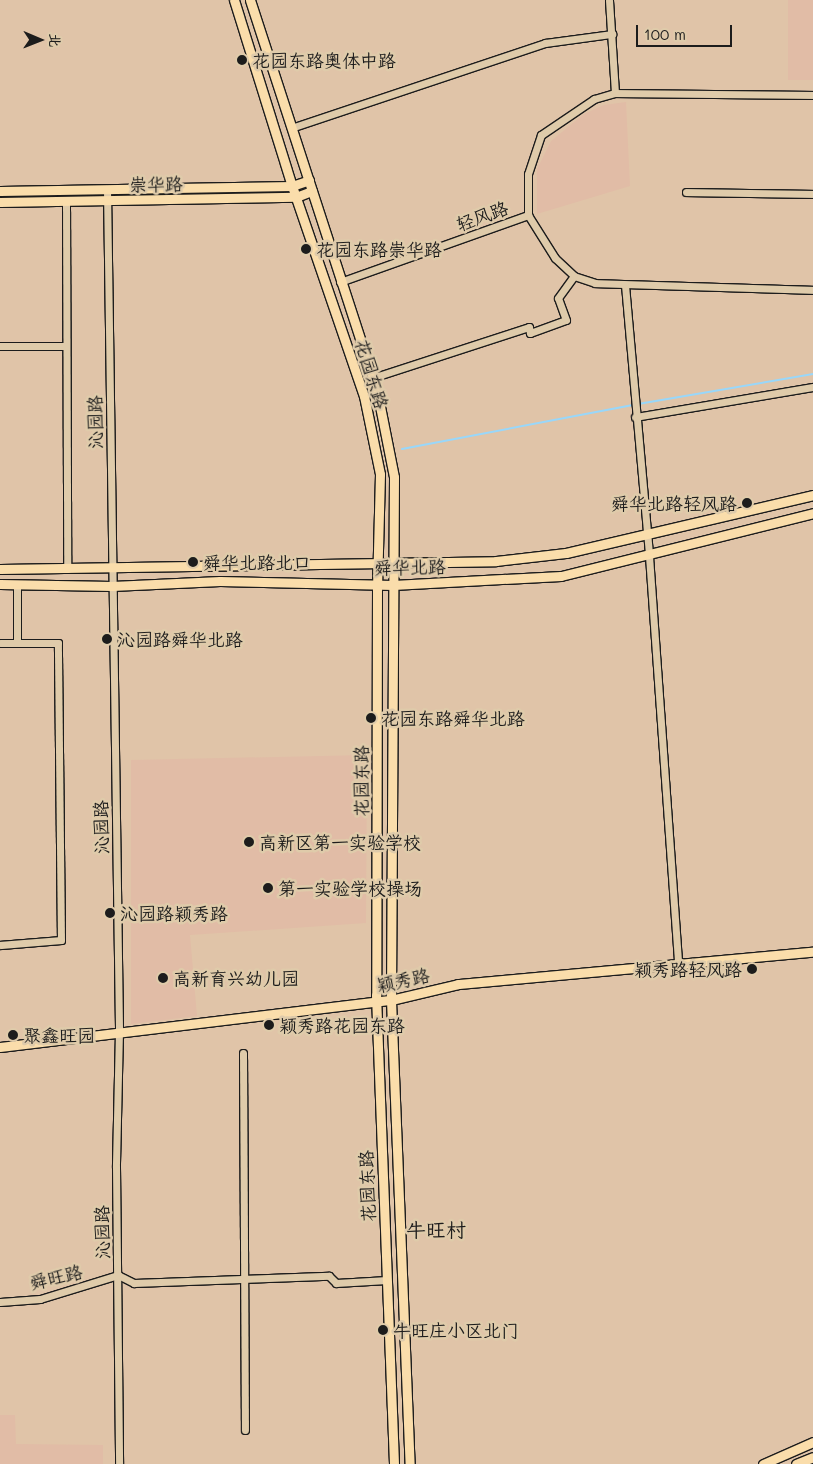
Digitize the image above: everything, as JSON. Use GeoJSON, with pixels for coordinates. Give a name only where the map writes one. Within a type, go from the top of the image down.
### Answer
{"type":"FeatureCollection","features":[{"type":"Feature","properties":{"kind":"main road","name":"花园东路"},"geometry":{"type":"LineString","coordinates":[[234,0],[292,186],[364,396],[377,450],[381,494],[377,585],[376,1002],[394,1464]]}},
{"type":"Feature","properties":{"kind":"main road","name":"花园东路"},"geometry":{"type":"LineString","coordinates":[[250,0],[372,378],[391,448],[394,477],[391,1000],[410,1464]]}},
{"type":"Feature","properties":{"kind":"main road","name":"崇华路"},"geometry":{"type":"LineString","coordinates":[[0,191],[292,186],[309,180]]}},
{"type":"Feature","properties":{"kind":"main road","name":"崇华路"},"geometry":{"type":"LineString","coordinates":[[0,202],[296,198],[312,191]]}},
{"type":"Feature","properties":{"kind":"main road","name":"舜华北路"},"geometry":{"type":"LineString","coordinates":[[0,569],[112,569],[504,560],[566,553],[645,536],[813,495]]}},
{"type":"Feature","properties":{"kind":"main road","name":"舜华北路"},"geometry":{"type":"LineString","coordinates":[[0,584],[112,586],[220,581],[393,585],[561,576],[649,556],[813,513]]}},
{"type":"Feature","properties":{"kind":"main road","name":"颖秀路"},"geometry":{"type":"LineString","coordinates":[[0,1047],[391,1000],[458,984],[813,952]]}},
{"type":"Feature","properties":{"kind":"main road"},"geometry":{"type":"LineString","coordinates":[[763,1464],[813,1442]]}},
{"type":"Feature","properties":{"kind":"main road"},"geometry":{"type":"LineString","coordinates":[[796,1464],[813,1457]]}},
{"type":"Feature","properties":{"kind":"street"},"geometry":{"type":"LineString","coordinates":[[609,0],[615,93]]}},
{"type":"Feature","properties":{"kind":"street"},"geometry":{"type":"LineString","coordinates":[[291,128],[545,43],[612,34]]}},
{"type":"Feature","properties":{"kind":"street","name":"轻风路"},"geometry":{"type":"LineString","coordinates":[[340,282],[528,216],[528,174],[542,136],[594,99],[615,93],[813,95]]}},
{"type":"Feature","properties":{"kind":"street","name":"沁园路"},"geometry":{"type":"LineString","coordinates":[[107,190],[118,1032],[119,1464]]}},
{"type":"Feature","properties":{"kind":"street"},"geometry":{"type":"LineString","coordinates":[[686,192],[813,194]]}},
{"type":"Feature","properties":{"kind":"street"},"geometry":{"type":"LineString","coordinates":[[66,202],[67,569]]}},
{"type":"Feature","properties":{"kind":"street"},"geometry":{"type":"LineString","coordinates":[[528,216],[555,258],[574,276],[595,284],[813,290]]}},
{"type":"Feature","properties":{"kind":"street"},"geometry":{"type":"LineString","coordinates":[[372,378],[528,327],[530,333],[566,320],[558,298],[574,276]]}},
{"type":"Feature","properties":{"kind":"street"},"geometry":{"type":"LineString","coordinates":[[625,285],[645,536],[649,556],[678,964]]}},
{"type":"Feature","properties":{"kind":"street"},"geometry":{"type":"LineString","coordinates":[[0,346],[66,346]]}},
{"type":"Feature","properties":{"kind":"street"},"geometry":{"type":"LineString","coordinates":[[635,417],[813,387]]}},
{"type":"Feature","properties":{"kind":"street"},"geometry":{"type":"LineString","coordinates":[[16,584],[16,643]]}},
{"type":"Feature","properties":{"kind":"street"},"geometry":{"type":"LineString","coordinates":[[0,643],[58,643],[61,940],[0,945]]}},
{"type":"Feature","properties":{"kind":"street"},"geometry":{"type":"LineString","coordinates":[[243,1053],[245,1430]]}},
{"type":"Feature","properties":{"kind":"street"},"geometry":{"type":"LineString","coordinates":[[118,1275],[134,1283],[329,1276],[336,1283],[387,1280]]}},
{"type":"Feature","properties":{"kind":"street","name":"舜旺路"},"geometry":{"type":"LineString","coordinates":[[0,1302],[40,1299],[118,1275]]}},
{"type":"Feature","properties":{"kind":"shaded area"},"geometry":{"type":"Polygon","coordinates":[[[788,0],[813,0],[813,80],[788,80],[788,0]]]}},
{"type":"Feature","properties":{"kind":"shaded area"},"geometry":{"type":"Polygon","coordinates":[[[626,102],[630,186],[537,214],[537,169],[551,141],[584,114],[604,105],[626,102]]]}},
{"type":"Feature","properties":{"kind":"shaded area","name":"高新区第一实验学校"},"geometry":{"type":"Polygon","coordinates":[[[367,755],[366,923],[190,935],[197,1016],[131,1024],[131,760],[367,755]]]}},
{"type":"Feature","properties":{"kind":"shaded area"},"geometry":{"type":"Polygon","coordinates":[[[0,1415],[15,1415],[16,1444],[103,1445],[103,1464],[0,1464],[0,1415]]]}},
{"type":"Feature","properties":{"kind":"waterway"},"geometry":{"type":"LineString","coordinates":[[638,404],[813,374]]}},
{"type":"Feature","properties":{"kind":"waterway"},"geometry":{"type":"LineString","coordinates":[[402,449],[633,405]]}},
{"type":"Feature","properties":{"kind":"place","name":"花园东路奥体中路"},"geometry":{"type":"Point","coordinates":[242,60]}},
{"type":"Feature","properties":{"kind":"place","name":"花园东路崇华路"},"geometry":{"type":"Point","coordinates":[306,249]}},
{"type":"Feature","properties":{"kind":"place","name":"舜华北路轻风路"},"geometry":{"type":"Point","coordinates":[747,503]}},
{"type":"Feature","properties":{"kind":"place","name":"舜华北路北口"},"geometry":{"type":"Point","coordinates":[193,562]}},
{"type":"Feature","properties":{"kind":"place","name":"沁园路舜华北路"},"geometry":{"type":"Point","coordinates":[107,639]}},
{"type":"Feature","properties":{"kind":"place","name":"花园东路舜华北路"},"geometry":{"type":"Point","coordinates":[371,718]}},
{"type":"Feature","properties":{"kind":"place","name":"高新区第一实验学校"},"geometry":{"type":"Point","coordinates":[249,842]}},
{"type":"Feature","properties":{"kind":"place","name":"第一实验学校操场"},"geometry":{"type":"Point","coordinates":[268,888]}},
{"type":"Feature","properties":{"kind":"place","name":"沁园路颖秀路"},"geometry":{"type":"Point","coordinates":[110,913]}},
{"type":"Feature","properties":{"kind":"place","name":"颖秀路轻风路"},"geometry":{"type":"Point","coordinates":[752,969]}},
{"type":"Feature","properties":{"kind":"place","name":"高新育兴幼儿园"},"geometry":{"type":"Point","coordinates":[163,978]}},
{"type":"Feature","properties":{"kind":"place","name":"颖秀路花园东路"},"geometry":{"type":"Point","coordinates":[269,1025]}},
{"type":"Feature","properties":{"kind":"place","name":"聚鑫旺园"},"geometry":{"type":"Point","coordinates":[13,1035]}},
{"type":"Feature","properties":{"kind":"place","name":"牛旺庄小区北门"},"geometry":{"type":"Point","coordinates":[383,1330]}},
{"type":"Feature","properties":{"kind":"district","name":"牛旺村"},"geometry":{"type":"Point","coordinates":[436,1229]}}]}
